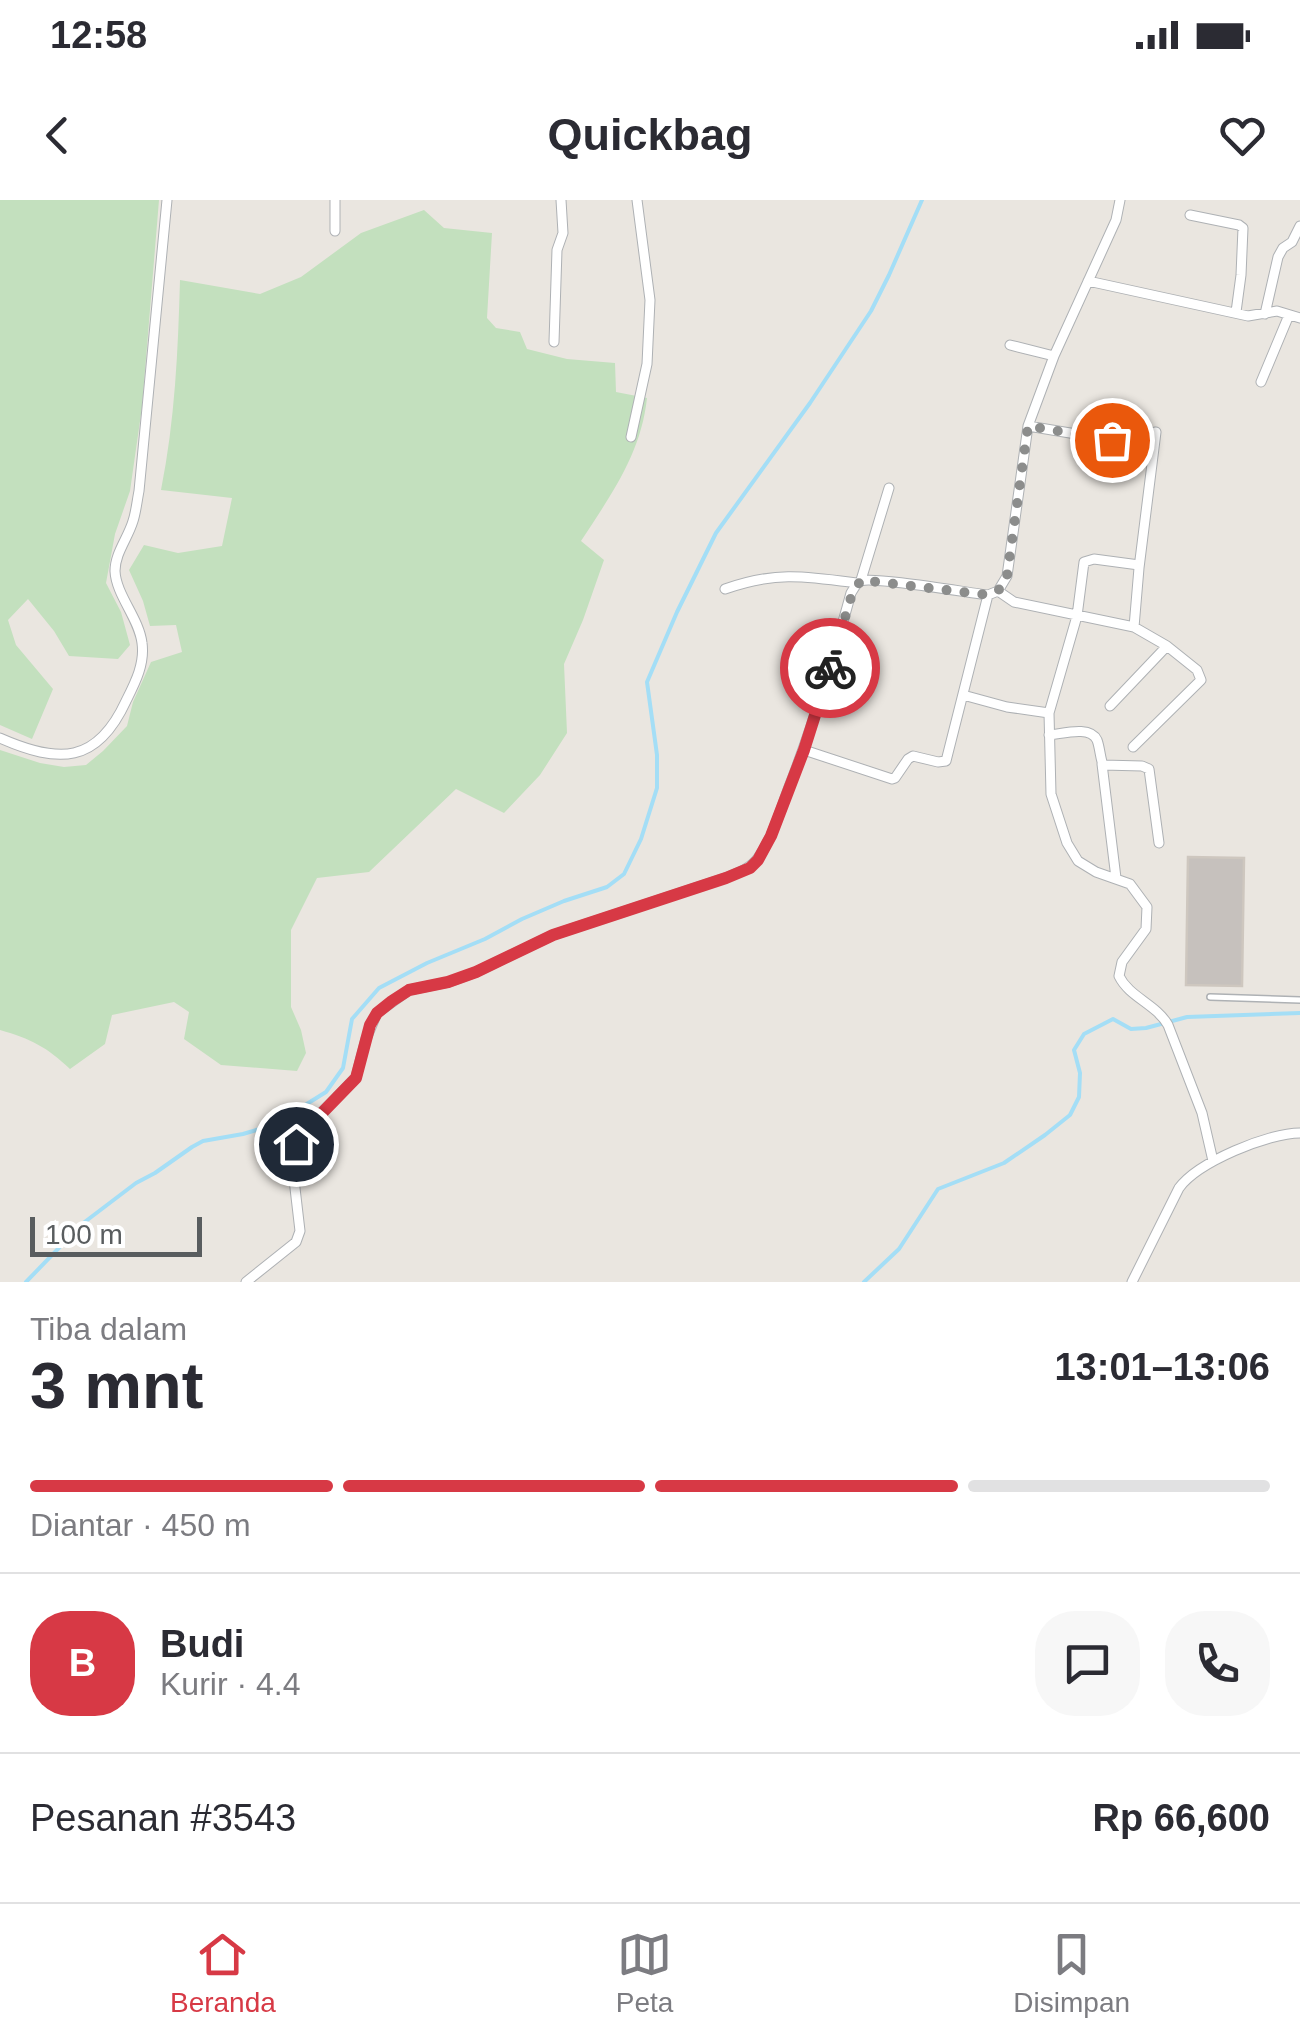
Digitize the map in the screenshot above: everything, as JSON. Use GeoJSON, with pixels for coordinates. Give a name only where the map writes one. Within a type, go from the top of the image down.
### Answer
{"type":"FeatureCollection","features":[{"type":"Feature","properties":{"kind":"street"},"geometry":{"type":"LineString","coordinates":[[0,738],[51,754],[85,752],[110,730],[137,679],[143,656],[142,640],[116,578],[116,564],[140,491],[167,200]]}},
{"type":"Feature","properties":{"kind":"street"},"geometry":{"type":"LineString","coordinates":[[336,200],[336,231]]}},
{"type":"Feature","properties":{"kind":"street"},"geometry":{"type":"LineString","coordinates":[[554,342],[561,200]]}},
{"type":"Feature","properties":{"kind":"street"},"geometry":{"type":"LineString","coordinates":[[631,437],[647,364],[650,300],[637,200]]}},
{"type":"Feature","properties":{"kind":"street"},"geometry":{"type":"LineString","coordinates":[[804,750],[892,778],[913,756],[946,761],[993,593],[1007,576],[1028,426],[1054,356],[1116,220],[1120,200]]}},
{"type":"Feature","properties":{"kind":"street"},"geometry":{"type":"LineString","coordinates":[[1190,215],[1243,228],[1236,312]]}},
{"type":"Feature","properties":{"kind":"street"},"geometry":{"type":"LineString","coordinates":[[1265,314],[1278,258],[1300,226]]}},
{"type":"Feature","properties":{"kind":"street"},"geometry":{"type":"LineString","coordinates":[[1088,280],[1252,316],[1277,311],[1295,317],[1260,382]]}},
{"type":"Feature","properties":{"kind":"street"},"geometry":{"type":"LineString","coordinates":[[1010,345],[1054,356]]}},
{"type":"Feature","properties":{"kind":"street"},"geometry":{"type":"LineString","coordinates":[[1028,426],[1112,440],[1156,432],[1134,627]]}},
{"type":"Feature","properties":{"kind":"street"},"geometry":{"type":"LineString","coordinates":[[246,1282],[296,1242],[300,1230],[293,1170],[296,1144],[356,1078],[377,1013],[409,990],[476,972],[553,935],[726,878],[750,868],[758,860],[804,750],[889,488]]}},
{"type":"Feature","properties":{"kind":"street"},"geometry":{"type":"LineString","coordinates":[[1140,565],[1084,562],[1077,616],[1049,714],[1051,794],[1066,843],[1082,865],[1123,880],[1135,888],[1147,907],[1146,929],[1122,962],[1119,976],[1125,987],[1167,1021],[1202,1113],[1212,1161]]}},
{"type":"Feature","properties":{"kind":"street"},"geometry":{"type":"LineString","coordinates":[[726,589],[764,577],[801,575],[993,593],[1014,602],[1134,627],[1168,646],[1197,670],[1201,680],[1133,747]]}},
{"type":"Feature","properties":{"kind":"street"},"geometry":{"type":"LineString","coordinates":[[1110,706],[1168,646]]}},
{"type":"Feature","properties":{"kind":"street"},"geometry":{"type":"LineString","coordinates":[[963,696],[1049,714]]}},
{"type":"Feature","properties":{"kind":"street"},"geometry":{"type":"LineString","coordinates":[[1049,734],[1084,732],[1096,738],[1116,878]]}},
{"type":"Feature","properties":{"kind":"street"},"geometry":{"type":"LineString","coordinates":[[1102,764],[1148,769],[1159,843]]}},
{"type":"Feature","properties":{"kind":"street"},"geometry":{"type":"LineString","coordinates":[[1132,1282],[1187,1178],[1212,1161],[1267,1139],[1300,1132]]}},
{"type":"Feature","properties":{"kind":"lane"},"geometry":{"type":"LineString","coordinates":[[1210,997],[1300,1000]]}},
{"type":"Feature","properties":{"kind":"green space"},"geometry":{"type":"Polygon","coordinates":[[[0,200],[159,200],[142,407],[130,491],[115,534],[106,583],[121,612],[130,645],[118,659],[69,656],[28,599],[8,620],[16,645],[53,689],[32,739],[0,725],[0,200]]]}},
{"type":"Feature","properties":{"kind":"green space"},"geometry":{"type":"Polygon","coordinates":[[[424,210],[444,228],[492,233],[487,318],[496,328],[520,332],[527,349],[567,359],[615,363],[616,392],[647,398],[631,456],[581,541],[604,560],[564,664],[567,733],[540,775],[504,813],[456,789],[369,872],[317,878],[291,930],[291,1007],[306,1053],[297,1071],[221,1065],[184,1039],[189,1012],[174,1002],[112,1015],[105,1044],[70,1069],[38,1045],[0,1030],[0,750],[40,763],[86,765],[127,726],[151,662],[182,652],[176,625],[150,626],[129,570],[144,545],[178,553],[222,546],[232,498],[161,490],[173,412],[180,280],[260,294],[301,277],[361,233],[424,210]]]}},
{"type":"Feature","properties":{"kind":"building"},"geometry":{"type":"Polygon","coordinates":[[[1188,857],[1244,858],[1242,986],[1186,985],[1188,857]]]}},
{"type":"Feature","properties":{"kind":"waterway"},"geometry":{"type":"LineString","coordinates":[[26,1282],[82,1224],[192,1147],[273,1125],[326,1092],[343,1068],[352,1019],[379,988],[522,919],[607,887],[624,874],[641,839],[657,788],[657,755],[647,682],[677,612],[716,533],[871,311],[922,200]]}},
{"type":"Feature","properties":{"kind":"waterway"},"geometry":{"type":"LineString","coordinates":[[864,1282],[899,1249],[938,1189],[1004,1163],[1070,1115],[1079,1097],[1080,1073],[1074,1050],[1084,1034],[1113,1019],[1131,1029],[1187,1017],[1300,1013]]}},
{"type":"Feature","properties":{"kind":"way so far"},"geometry":{"type":"LineString","coordinates":[[830,668],[852,594],[861,580],[988,595],[1002,588],[1007,576],[1028,426],[1112,440]]}},
{"type":"Feature","properties":{"kind":"route"},"geometry":{"type":"LineString","coordinates":[[296,1144],[356,1078],[377,1013],[409,990],[476,972],[553,935],[750,868],[771,836],[830,668]]}}]}
